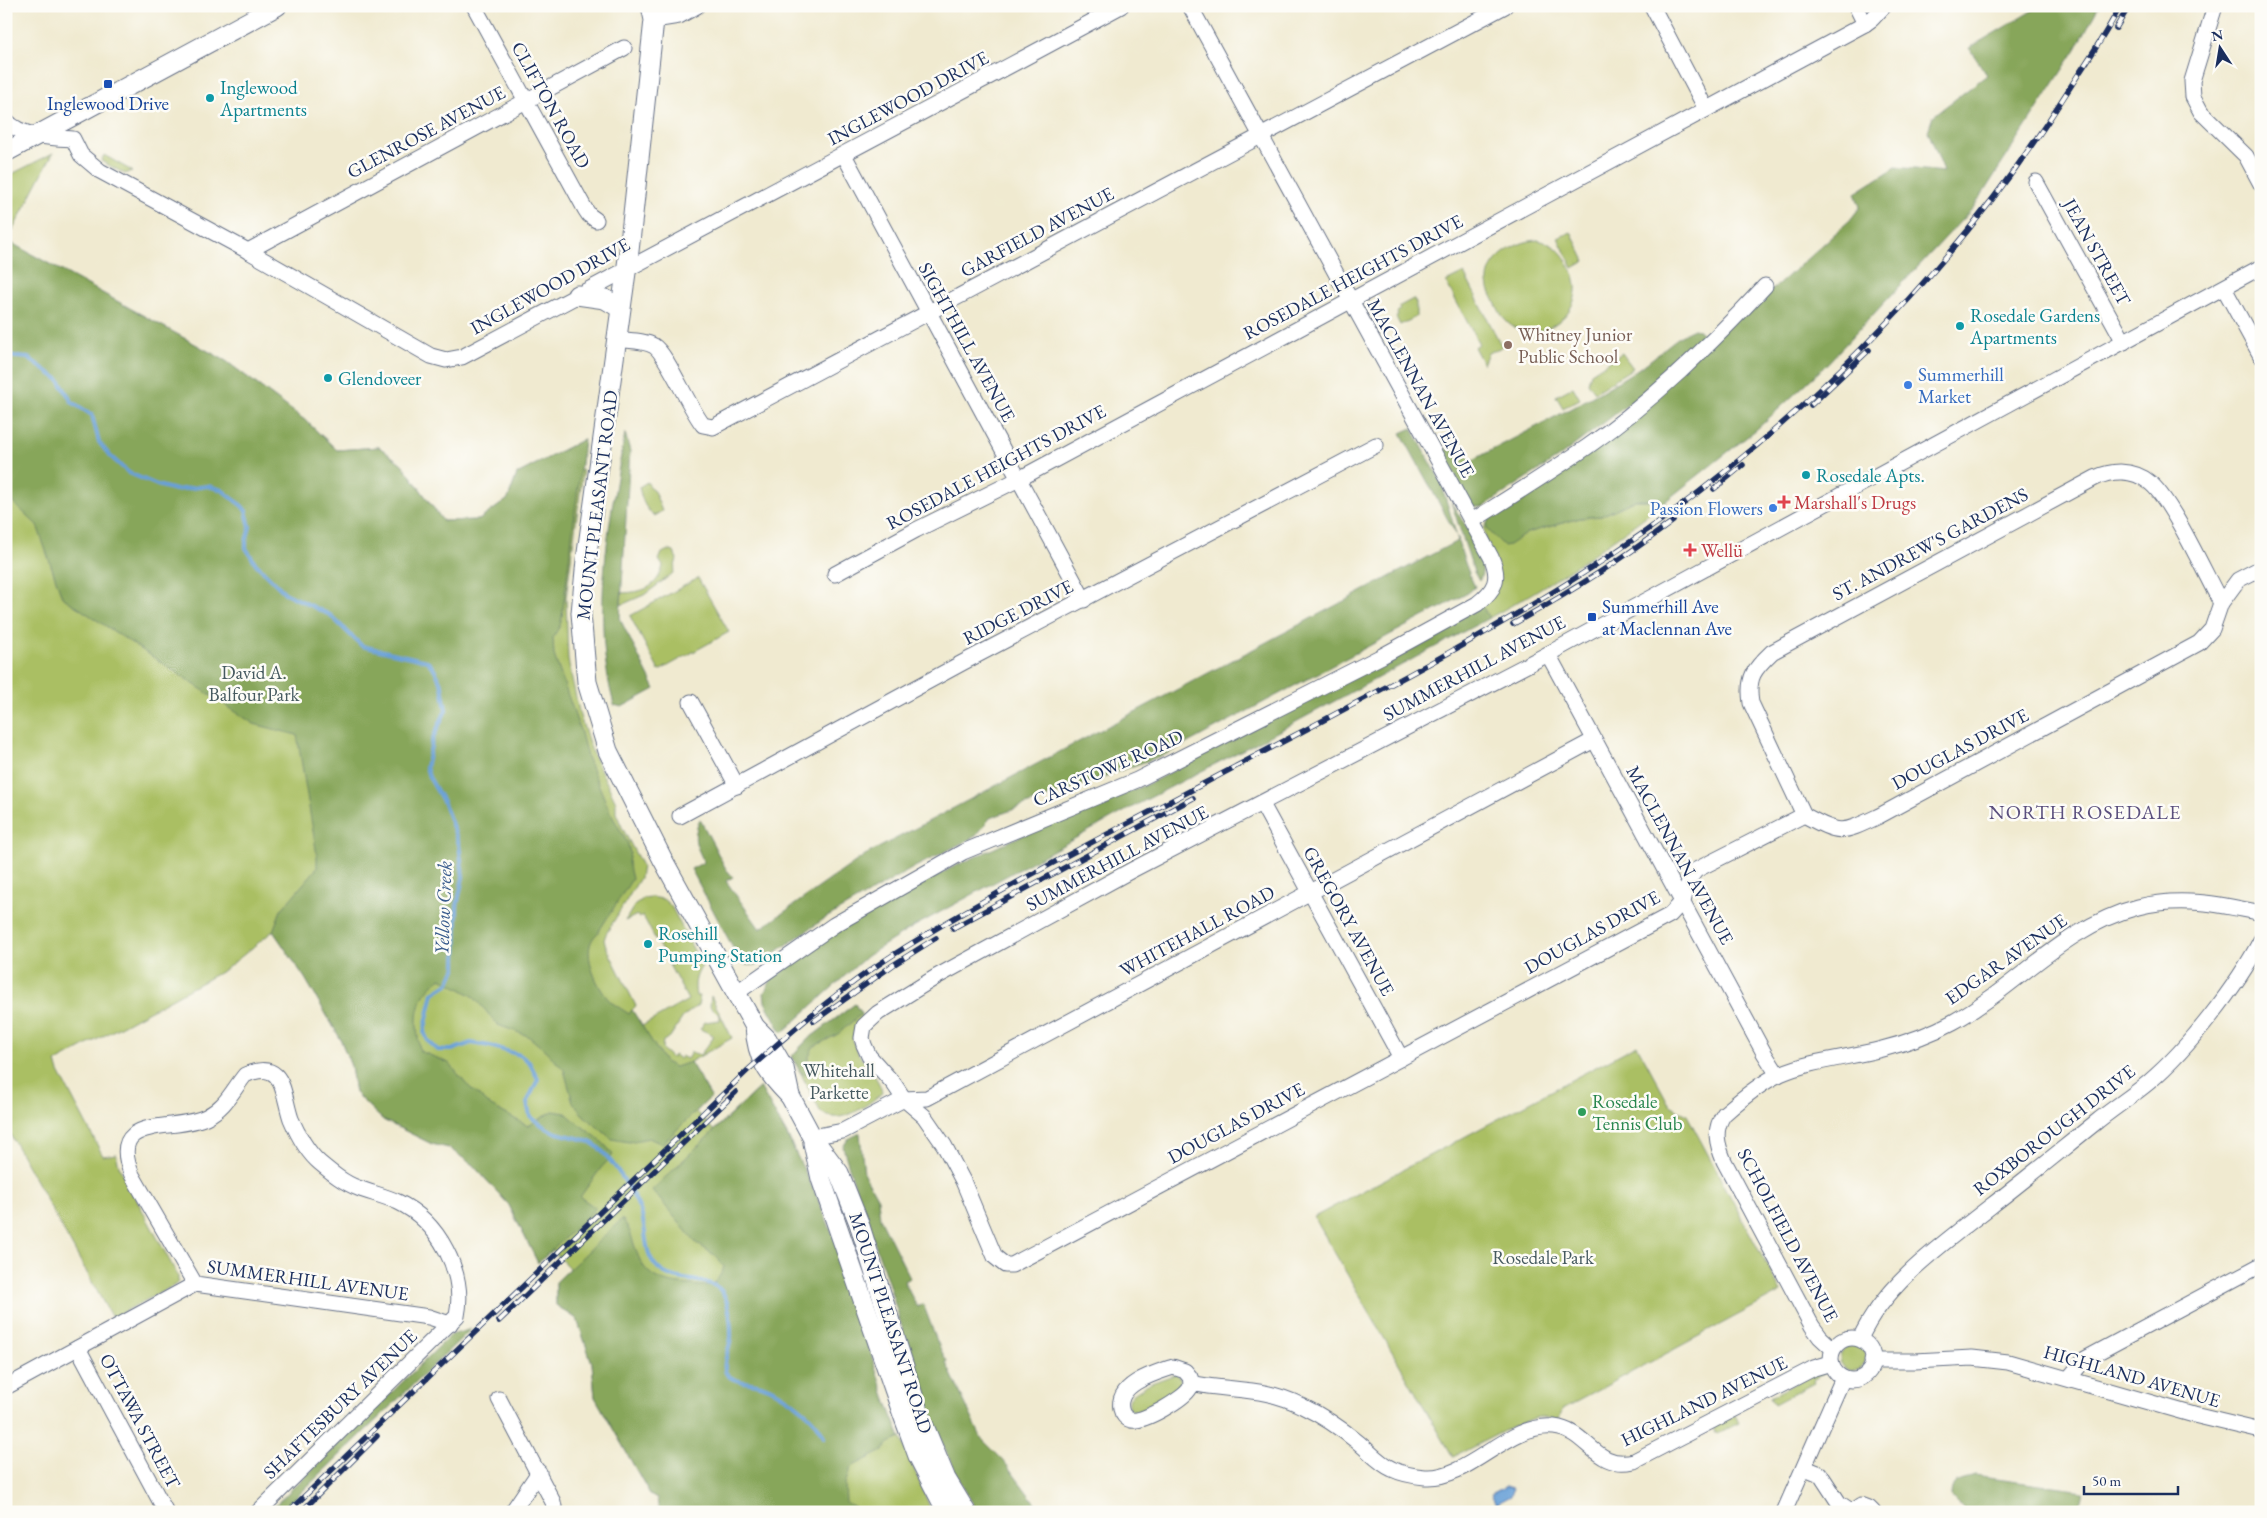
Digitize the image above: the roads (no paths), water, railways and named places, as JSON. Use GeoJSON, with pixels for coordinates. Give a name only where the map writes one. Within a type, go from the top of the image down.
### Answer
{"type":"FeatureCollection","features":[{"type":"Feature","properties":{"kind":"main road"},"geometry":{"type":"LineString","coordinates":[[6,152],[276,6]]}},
{"type":"Feature","properties":{"kind":"main road","name":"MOUNT PLEASANT ROAD"},"geometry":{"type":"LineString","coordinates":[[652,13],[626,267],[586,560],[581,613],[587,682],[608,750],[663,860],[755,1027],[768,1039],[784,1068],[790,1096],[812,1137],[839,1172],[859,1223],[919,1414],[946,1479],[966,1512]]}},
{"type":"Feature","properties":{"kind":"main road"},"geometry":{"type":"LineString","coordinates":[[577,295],[605,299],[620,308]]}},
{"type":"Feature","properties":{"kind":"main road","name":"MOUNT PLEASANT ROAD"},"geometry":{"type":"LineString","coordinates":[[812,1137],[821,1179],[903,1415],[918,1456],[947,1512]]}},
{"type":"Feature","properties":{"kind":"street","name":"CLIFTON ROAD"},"geometry":{"type":"LineString","coordinates":[[474,6],[585,209],[596,220]]}},
{"type":"Feature","properties":{"kind":"street"},"geometry":{"type":"LineString","coordinates":[[652,13],[679,16],[697,6]]}},
{"type":"Feature","properties":{"kind":"street","name":"INGLEWOOD DRIVE"},"geometry":{"type":"LineString","coordinates":[[6,120],[37,136],[73,139],[81,155],[100,171],[248,251],[431,356],[446,360],[462,357],[626,267],[844,155],[1121,6]]}},
{"type":"Feature","properties":{"kind":"street","name":"MACLENNAN AVENUE"},"geometry":{"type":"LineString","coordinates":[[1190,6],[1472,522],[1495,566],[1497,571],[1496,580]]}},
{"type":"Feature","properties":{"kind":"street","name":"GARFIELD AVENUE"},"geometry":{"type":"LineString","coordinates":[[616,339],[641,342],[655,347],[664,357],[695,416],[703,425],[713,427],[1505,6]]}},
{"type":"Feature","properties":{"kind":"street"},"geometry":{"type":"LineString","coordinates":[[1652,6],[1706,109]]}},
{"type":"Feature","properties":{"kind":"street"},"geometry":{"type":"LineString","coordinates":[[1856,6],[1865,24]]}},
{"type":"Feature","properties":{"kind":"street","name":"ROSEDALE HEIGHTS DRIVE"},"geometry":{"type":"LineString","coordinates":[[836,574],[916,530],[1019,479],[1865,24],[1872,20],[1884,6]]}},
{"type":"Feature","properties":{"kind":"street"},"geometry":{"type":"LineString","coordinates":[[2214,6],[2192,81],[2193,97],[2201,112],[2246,156],[2261,184]]}},
{"type":"Feature","properties":{"kind":"street","name":"GLENROSE AVENUE"},"geometry":{"type":"LineString","coordinates":[[248,251],[624,48]]}},
{"type":"Feature","properties":{"kind":"street","name":"SIGHTHILL AVENUE"},"geometry":{"type":"LineString","coordinates":[[844,155],[1084,600]]}},
{"type":"Feature","properties":{"kind":"street","name":"JEAN STREET"},"geometry":{"type":"LineString","coordinates":[[2036,182],[2124,342]]}},
{"type":"Feature","properties":{"kind":"street","name":"SUMMERHILL AVENUE"},"geometry":{"type":"LineString","coordinates":[[904,1099],[894,1084],[869,1056],[862,1038],[864,1026],[874,1017],[936,977],[1132,870],[1548,654],[2224,288],[2261,266]]}},
{"type":"Feature","properties":{"kind":"street"},"geometry":{"type":"LineString","coordinates":[[1472,522],[1588,446],[1653,395],[1714,341],[1765,286]]}},
{"type":"Feature","properties":{"kind":"street"},"geometry":{"type":"LineString","coordinates":[[2224,288],[2261,356]]}},
{"type":"Feature","properties":{"kind":"street","name":"RIDGE DRIVE"},"geometry":{"type":"LineString","coordinates":[[680,816],[954,668],[1376,445]]}},
{"type":"Feature","properties":{"kind":"street","name":"ST. ANDREW'S GARDENS"},"geometry":{"type":"LineString","coordinates":[[1804,816],[1751,703],[1749,688],[1754,669],[1772,652],[2095,478],[2117,472],[2139,476],[2149,482],[2172,512],[2221,603]]}},
{"type":"Feature","properties":{"kind":"street","name":"DOUGLAS DRIVE"},"geometry":{"type":"LineString","coordinates":[[904,1099],[924,1116],[944,1144],[963,1180],[988,1245],[995,1257],[1005,1265],[1012,1265],[1670,915],[1682,900],[1690,878],[1696,870],[1804,816],[1831,830],[1849,830],[1879,816],[2199,643],[2212,629],[2221,603],[2238,580],[2261,568]]}},
{"type":"Feature","properties":{"kind":"street","name":"CARSTOWE ROAD"},"geometry":{"type":"LineString","coordinates":[[736,993],[834,925],[964,852],[1137,780],[1373,661],[1477,604],[1488,596],[1496,580]]}},
{"type":"Feature","properties":{"kind":"street","name":"MACLENNAN AVENUE"},"geometry":{"type":"LineString","coordinates":[[1548,654],[1764,1053],[1778,1075]]}},
{"type":"Feature","properties":{"kind":"street"},"geometry":{"type":"LineString","coordinates":[[691,702],[737,786]]}},
{"type":"Feature","properties":{"kind":"street","name":"WHITEHALL ROAD"},"geometry":{"type":"LineString","coordinates":[[812,1137],[843,1131],[904,1099],[927,1098],[1594,740]]}},
{"type":"Feature","properties":{"kind":"street","name":"GREGORY AVENUE"},"geometry":{"type":"LineString","coordinates":[[1262,804],[1401,1058]]}},
{"type":"Feature","properties":{"kind":"street","name":"EDGAR AVENUE"},"geometry":{"type":"LineString","coordinates":[[1778,1075],[1809,1064],[1904,1043],[1954,1022],[1993,996],[2069,937],[2091,925],[2137,907],[2185,901],[2209,902],[2261,913]]}},
{"type":"Feature","properties":{"kind":"street","name":"ROXBOROUGH DRIVE"},"geometry":{"type":"LineString","coordinates":[[1860,1339],[1865,1328],[1883,1303],[1905,1278],[1964,1227],[2149,1082],[2178,1053],[2217,1008],[2261,940]]}},
{"type":"Feature","properties":{"kind":"street"},"geometry":{"type":"LineString","coordinates":[[195,1284],[132,1176],[127,1163],[126,1147],[134,1134],[150,1127],[197,1121],[209,1116],[232,1096],[245,1074],[264,1070],[278,1076],[283,1086],[295,1127],[318,1161],[338,1178],[356,1188],[397,1202],[414,1211],[428,1223],[450,1258],[459,1290],[457,1316],[450,1324]]}},
{"type":"Feature","properties":{"kind":"street","name":"SCHOLFIELD AVENUE"},"geometry":{"type":"LineString","coordinates":[[1778,1075],[1724,1114],[1718,1122],[1716,1133],[1724,1161],[1812,1326],[1832,1356]]}},
{"type":"Feature","properties":{"kind":"street"},"geometry":{"type":"LineString","coordinates":[[2069,1378],[2085,1359],[2261,1265]]}},
{"type":"Feature","properties":{"kind":"street","name":"SUMMERHILL AVENUE"},"geometry":{"type":"LineString","coordinates":[[6,1387],[195,1284],[429,1317],[450,1324]]}},
{"type":"Feature","properties":{"kind":"street","name":"SHAFTESBURY AVENUE"},"geometry":{"type":"LineString","coordinates":[[258,1512],[450,1324]]}},
{"type":"Feature","properties":{"kind":"street"},"geometry":{"type":"LineString","coordinates":[[1848,1338],[1860,1339],[1870,1348],[1871,1367],[1862,1377],[1856,1379],[1843,1378],[1837,1374],[1832,1356],[1842,1340],[1848,1338]]}},
{"type":"Feature","properties":{"kind":"street","name":"OTTAWA STREET"},"geometry":{"type":"LineString","coordinates":[[78,1348],[166,1512]]}},
{"type":"Feature","properties":{"kind":"street","name":"HIGHLAND AVENUE"},"geometry":{"type":"LineString","coordinates":[[1191,1383],[1250,1389],[1279,1396],[1327,1419],[1392,1470],[1433,1477],[1454,1471],[1526,1432],[1545,1427],[1554,1427],[1572,1432],[1595,1453],[1609,1461],[1617,1463],[1634,1461],[1814,1368],[1832,1356]]}},
{"type":"Feature","properties":{"kind":"street","name":"HIGHLAND AVENUE"},"geometry":{"type":"LineString","coordinates":[[1872,1361],[1990,1359],[2008,1362],[2194,1415],[2261,1431]]}},
{"type":"Feature","properties":{"kind":"street"},"geometry":{"type":"LineString","coordinates":[[1179,1368],[1190,1377],[1191,1383],[1185,1394],[1165,1408],[1147,1417],[1131,1420],[1122,1413],[1120,1403],[1128,1388],[1162,1371],[1179,1368]]}},
{"type":"Feature","properties":{"kind":"street"},"geometry":{"type":"LineString","coordinates":[[1784,1512],[1843,1378]]}},
{"type":"Feature","properties":{"kind":"street"},"geometry":{"type":"LineString","coordinates":[[500,1399],[554,1502],[555,1512]]}},
{"type":"Feature","properties":{"kind":"street"},"geometry":{"type":"LineString","coordinates":[[1805,1468],[1820,1474],[1839,1503],[1851,1511],[1861,1505],[1873,1512]]}},
{"type":"Feature","properties":{"kind":"street"},"geometry":{"type":"LineString","coordinates":[[512,1512],[539,1472]]}},
{"type":"Feature","properties":{"kind":"water"},"geometry":{"type":"Polygon","coordinates":[[[1506,1486],[1513,1488],[1511,1496],[1496,1504],[1491,1494],[1506,1486]]]}},
{"type":"Feature","properties":{"kind":"waterway","name":"Yellow Creek"},"geometry":{"type":"LineString","coordinates":[[6,356],[28,358],[59,380],[72,402],[92,415],[99,442],[110,456],[129,473],[157,485],[175,490],[208,486],[222,490],[242,506],[246,511],[250,527],[246,548],[256,564],[285,593],[330,615],[362,646],[427,661],[435,670],[442,686],[446,710],[433,738],[426,767],[429,777],[444,803],[459,844],[463,877],[457,906],[456,967],[449,983],[433,993],[424,1032],[428,1041],[438,1050],[452,1050],[471,1043],[490,1046],[520,1055],[529,1062],[538,1079],[527,1103],[530,1116],[552,1131],[596,1145],[612,1163],[623,1178],[640,1210],[649,1254],[657,1267],[674,1277],[711,1284],[719,1288],[724,1295],[729,1310],[731,1331],[731,1340],[725,1360],[726,1373],[733,1379],[761,1385],[788,1399],[814,1421],[824,1437]]}},
{"type":"Feature","properties":{"kind":"railway"},"geometry":{"type":"LineString","coordinates":[[288,1512],[748,1070],[800,1024],[855,981],[893,955],[969,909],[1407,676],[1557,590],[1672,512],[1738,461],[1801,406],[1862,348],[1919,287],[1973,224],[2023,157],[2096,48],[2120,6]]}},
{"type":"Feature","properties":{"kind":"railway"},"geometry":{"type":"LineString","coordinates":[[2116,28],[2129,6]]}},
{"type":"Feature","properties":{"kind":"railway"},"geometry":{"type":"LineString","coordinates":[[1811,405],[1869,350]]}},
{"type":"Feature","properties":{"kind":"railway"},"geometry":{"type":"LineString","coordinates":[[1714,489],[1743,465]]}},
{"type":"Feature","properties":{"kind":"railway"},"geometry":{"type":"LineString","coordinates":[[1513,624],[1595,575],[1673,521]]}},
{"type":"Feature","properties":{"kind":"railway"},"geometry":{"type":"LineString","coordinates":[[953,928],[1193,798]]}},
{"type":"Feature","properties":{"kind":"railway"},"geometry":{"type":"LineString","coordinates":[[814,1021],[893,965],[936,938]]}},
{"type":"Feature","properties":{"kind":"railway"},"geometry":{"type":"LineString","coordinates":[[499,1321],[736,1092]]}},
{"type":"Feature","properties":{"kind":"railway"},"geometry":{"type":"LineString","coordinates":[[301,1512],[377,1436]]}},
{"type":"Feature","properties":{"kind":"place","name":"Inglewood Drive"},"geometry":{"type":"Point","coordinates":[108,84]}},
{"type":"Feature","properties":{"kind":"place","name":"Inglewood Apartments"},"geometry":{"type":"Point","coordinates":[210,98]}},
{"type":"Feature","properties":{"kind":"place","name":"Rosedale Gardens Apartments"},"geometry":{"type":"Point","coordinates":[1960,326]}},
{"type":"Feature","properties":{"kind":"place","name":"Whitney Junior Public School"},"geometry":{"type":"Point","coordinates":[1508,345]}},
{"type":"Feature","properties":{"kind":"place","name":"Glendoveer"},"geometry":{"type":"Point","coordinates":[328,378]}},
{"type":"Feature","properties":{"kind":"place","name":"Summerhill Market"},"geometry":{"type":"Point","coordinates":[1908,385]}},
{"type":"Feature","properties":{"kind":"place","name":"Rosedale Apts."},"geometry":{"type":"Point","coordinates":[1806,475]}},
{"type":"Feature","properties":{"kind":"place","name":"Marshall's Drugs"},"geometry":{"type":"Point","coordinates":[1784,502]}},
{"type":"Feature","properties":{"kind":"place","name":"Passion Flowers"},"geometry":{"type":"Point","coordinates":[1773,508]}},
{"type":"Feature","properties":{"kind":"place","name":"Wellü"},"geometry":{"type":"Point","coordinates":[1690,550]}},
{"type":"Feature","properties":{"kind":"place","name":"Summerhill Ave at Maclennan Ave"},"geometry":{"type":"Point","coordinates":[1592,617]}},
{"type":"Feature","properties":{"kind":"place","name":"Rosehill Pumping Station"},"geometry":{"type":"Point","coordinates":[648,944]}},
{"type":"Feature","properties":{"kind":"place","name":"Rosedale Tennis Club"},"geometry":{"type":"Point","coordinates":[1582,1112]}},
{"type":"Feature","properties":{"kind":"district","name":"NORTH ROSEDALE"},"geometry":{"type":"Point","coordinates":[2085,812]}},
{"type":"Feature","properties":{"kind":"park label","name":"David A. Balfour Park"},"geometry":{"type":"Point","coordinates":[254,683]}},
{"type":"Feature","properties":{"kind":"park label","name":"Whitehall Parkette"},"geometry":{"type":"Point","coordinates":[839,1081]}},
{"type":"Feature","properties":{"kind":"park label","name":"Rosedale Park"},"geometry":{"type":"Point","coordinates":[1543,1257]}}]}
